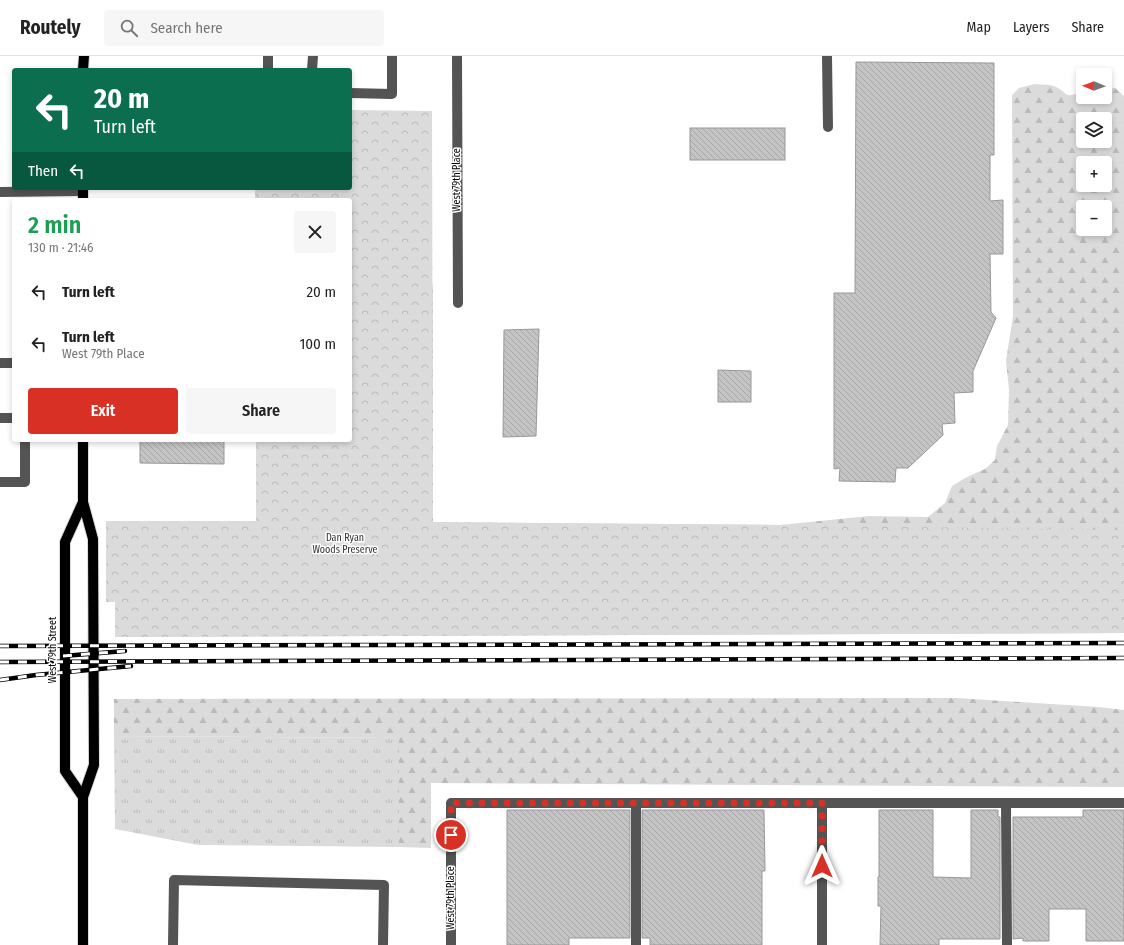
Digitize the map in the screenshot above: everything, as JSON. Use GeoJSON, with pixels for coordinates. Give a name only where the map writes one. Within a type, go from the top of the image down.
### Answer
{"type":"FeatureCollection","features":[{"type":"Feature","properties":{"kind":"main road"},"geometry":{"type":"LineString","coordinates":[[84,56],[84,68]]}},
{"type":"Feature","properties":{"kind":"main road","name":"West 79th Street"},"geometry":{"type":"LineString","coordinates":[[83,442],[83,502],[93,539],[94,765],[83,797],[83,945]]}},
{"type":"Feature","properties":{"kind":"main road","name":"West 79th Street"},"geometry":{"type":"LineString","coordinates":[[83,502],[65,542],[65,771],[83,797]]}},
{"type":"Feature","properties":{"kind":"street"},"geometry":{"type":"LineString","coordinates":[[268,56],[268,68]]}},
{"type":"Feature","properties":{"kind":"street"},"geometry":{"type":"LineString","coordinates":[[312,68],[313,56]]}},
{"type":"Feature","properties":{"kind":"street"},"geometry":{"type":"LineString","coordinates":[[352,93],[392,94],[392,56]]}},
{"type":"Feature","properties":{"kind":"street","name":"West 79th Place"},"geometry":{"type":"LineString","coordinates":[[457,56],[458,303]]}},
{"type":"Feature","properties":{"kind":"street"},"geometry":{"type":"LineString","coordinates":[[828,56],[828,126]]}},
{"type":"Feature","properties":{"kind":"street"},"geometry":{"type":"LineString","coordinates":[[0,192],[83,193]]}},
{"type":"Feature","properties":{"kind":"street"},"geometry":{"type":"LineString","coordinates":[[0,363],[12,363]]}},
{"type":"Feature","properties":{"kind":"street"},"geometry":{"type":"LineString","coordinates":[[0,418],[12,418]]}},
{"type":"Feature","properties":{"kind":"street"},"geometry":{"type":"LineString","coordinates":[[0,482],[24,482],[25,442]]}},
{"type":"Feature","properties":{"kind":"street","name":"West 79th Place"},"geometry":{"type":"LineString","coordinates":[[451,945],[451,803],[636,803]]}},
{"type":"Feature","properties":{"kind":"street"},"geometry":{"type":"LineString","coordinates":[[636,945],[636,803],[1124,803]]}},
{"type":"Feature","properties":{"kind":"street"},"geometry":{"type":"LineString","coordinates":[[822,803],[822,945]]}},
{"type":"Feature","properties":{"kind":"street"},"geometry":{"type":"LineString","coordinates":[[1006,803],[1007,945]]}},
{"type":"Feature","properties":{"kind":"street"},"geometry":{"type":"LineString","coordinates":[[173,945],[174,880],[384,885],[383,945]]}},
{"type":"Feature","properties":{"kind":"green space","name":"Dan Ryan Woods Preserve"},"geometry":{"type":"Polygon","coordinates":[[[1035,84],[1050,85],[1069,95],[1076,94],[1076,104],[1112,104],[1112,88],[1115,88],[1124,96],[1124,633],[115,637],[118,521],[256,521],[256,442],[259,442],[333,494],[433,286],[433,522],[780,525],[869,516],[928,517],[945,503],[952,486],[985,469],[995,460],[997,446],[1008,425],[1009,390],[1006,361],[1013,316],[1012,95],[1019,88],[1035,84]]]}},
{"type":"Feature","properties":{"kind":"green space","name":"Dan Ryan Woods Preserve"},"geometry":{"type":"Polygon","coordinates":[[[352,110],[432,111],[433,522],[1124,530],[1124,633],[115,637],[115,602],[106,602],[106,521],[256,521],[256,442],[352,442],[352,198],[255,198],[255,190],[352,190],[352,110]]]}},
{"type":"Feature","properties":{"kind":"green space"},"geometry":{"type":"Polygon","coordinates":[[[957,698],[1124,710],[1124,787],[431,783],[431,848],[399,847],[399,738],[114,736],[114,699],[957,698]]]}},
{"type":"Feature","properties":{"kind":"green space"},"geometry":{"type":"Polygon","coordinates":[[[114,736],[399,738],[399,847],[198,845],[115,829],[114,736]]]}},
{"type":"Feature","properties":{"kind":"building"},"geometry":{"type":"Polygon","coordinates":[[[856,62],[994,63],[994,155],[990,155],[990,201],[1003,200],[1003,254],[990,254],[991,312],[996,318],[973,371],[973,392],[954,393],[955,423],[942,424],[943,435],[908,468],[896,468],[895,482],[839,481],[840,468],[834,469],[834,293],[855,293],[856,62]]]}},
{"type":"Feature","properties":{"kind":"building"},"geometry":{"type":"Polygon","coordinates":[[[690,128],[785,128],[785,160],[690,160],[690,128]]]}},
{"type":"Feature","properties":{"kind":"building"},"geometry":{"type":"Polygon","coordinates":[[[539,329],[536,436],[503,437],[504,330],[539,329]]]}},
{"type":"Feature","properties":{"kind":"building"},"geometry":{"type":"Polygon","coordinates":[[[718,370],[751,371],[751,402],[718,402],[718,370]]]}},
{"type":"Feature","properties":{"kind":"building"},"geometry":{"type":"Polygon","coordinates":[[[140,442],[224,442],[224,464],[140,463],[140,442]]]}},
{"type":"Feature","properties":{"kind":"building"},"geometry":{"type":"Polygon","coordinates":[[[507,810],[630,810],[630,938],[569,938],[569,945],[507,945],[507,810]]]}},
{"type":"Feature","properties":{"kind":"building"},"geometry":{"type":"Polygon","coordinates":[[[642,810],[764,810],[765,871],[762,871],[762,945],[650,945],[650,938],[642,938],[642,810]]]}},
{"type":"Feature","properties":{"kind":"building"},"geometry":{"type":"Polygon","coordinates":[[[879,810],[933,810],[933,877],[971,878],[971,810],[998,810],[998,817],[1000,817],[1000,939],[939,939],[939,945],[880,945],[881,906],[878,906],[879,810]]]}},
{"type":"Feature","properties":{"kind":"building"},"geometry":{"type":"Polygon","coordinates":[[[1083,810],[1124,810],[1124,941],[1086,941],[1086,909],[1049,909],[1049,941],[1023,941],[1023,938],[1013,939],[1013,817],[1083,817],[1083,810]]]}},
{"type":"Feature","properties":{"kind":"railway"},"geometry":{"type":"LineString","coordinates":[[0,646],[1124,643]]}},
{"type":"Feature","properties":{"kind":"railway"},"geometry":{"type":"LineString","coordinates":[[63,656],[125,651]]}},
{"type":"Feature","properties":{"kind":"railway"},"geometry":{"type":"LineString","coordinates":[[0,662],[1124,658]]}},
{"type":"Feature","properties":{"kind":"railway"},"geometry":{"type":"LineString","coordinates":[[0,680],[131,666]]}},
{"type":"Feature","properties":{"kind":"route"},"geometry":{"type":"LineString","coordinates":[[451,835],[451,803],[822,803],[822,866]]}}]}
